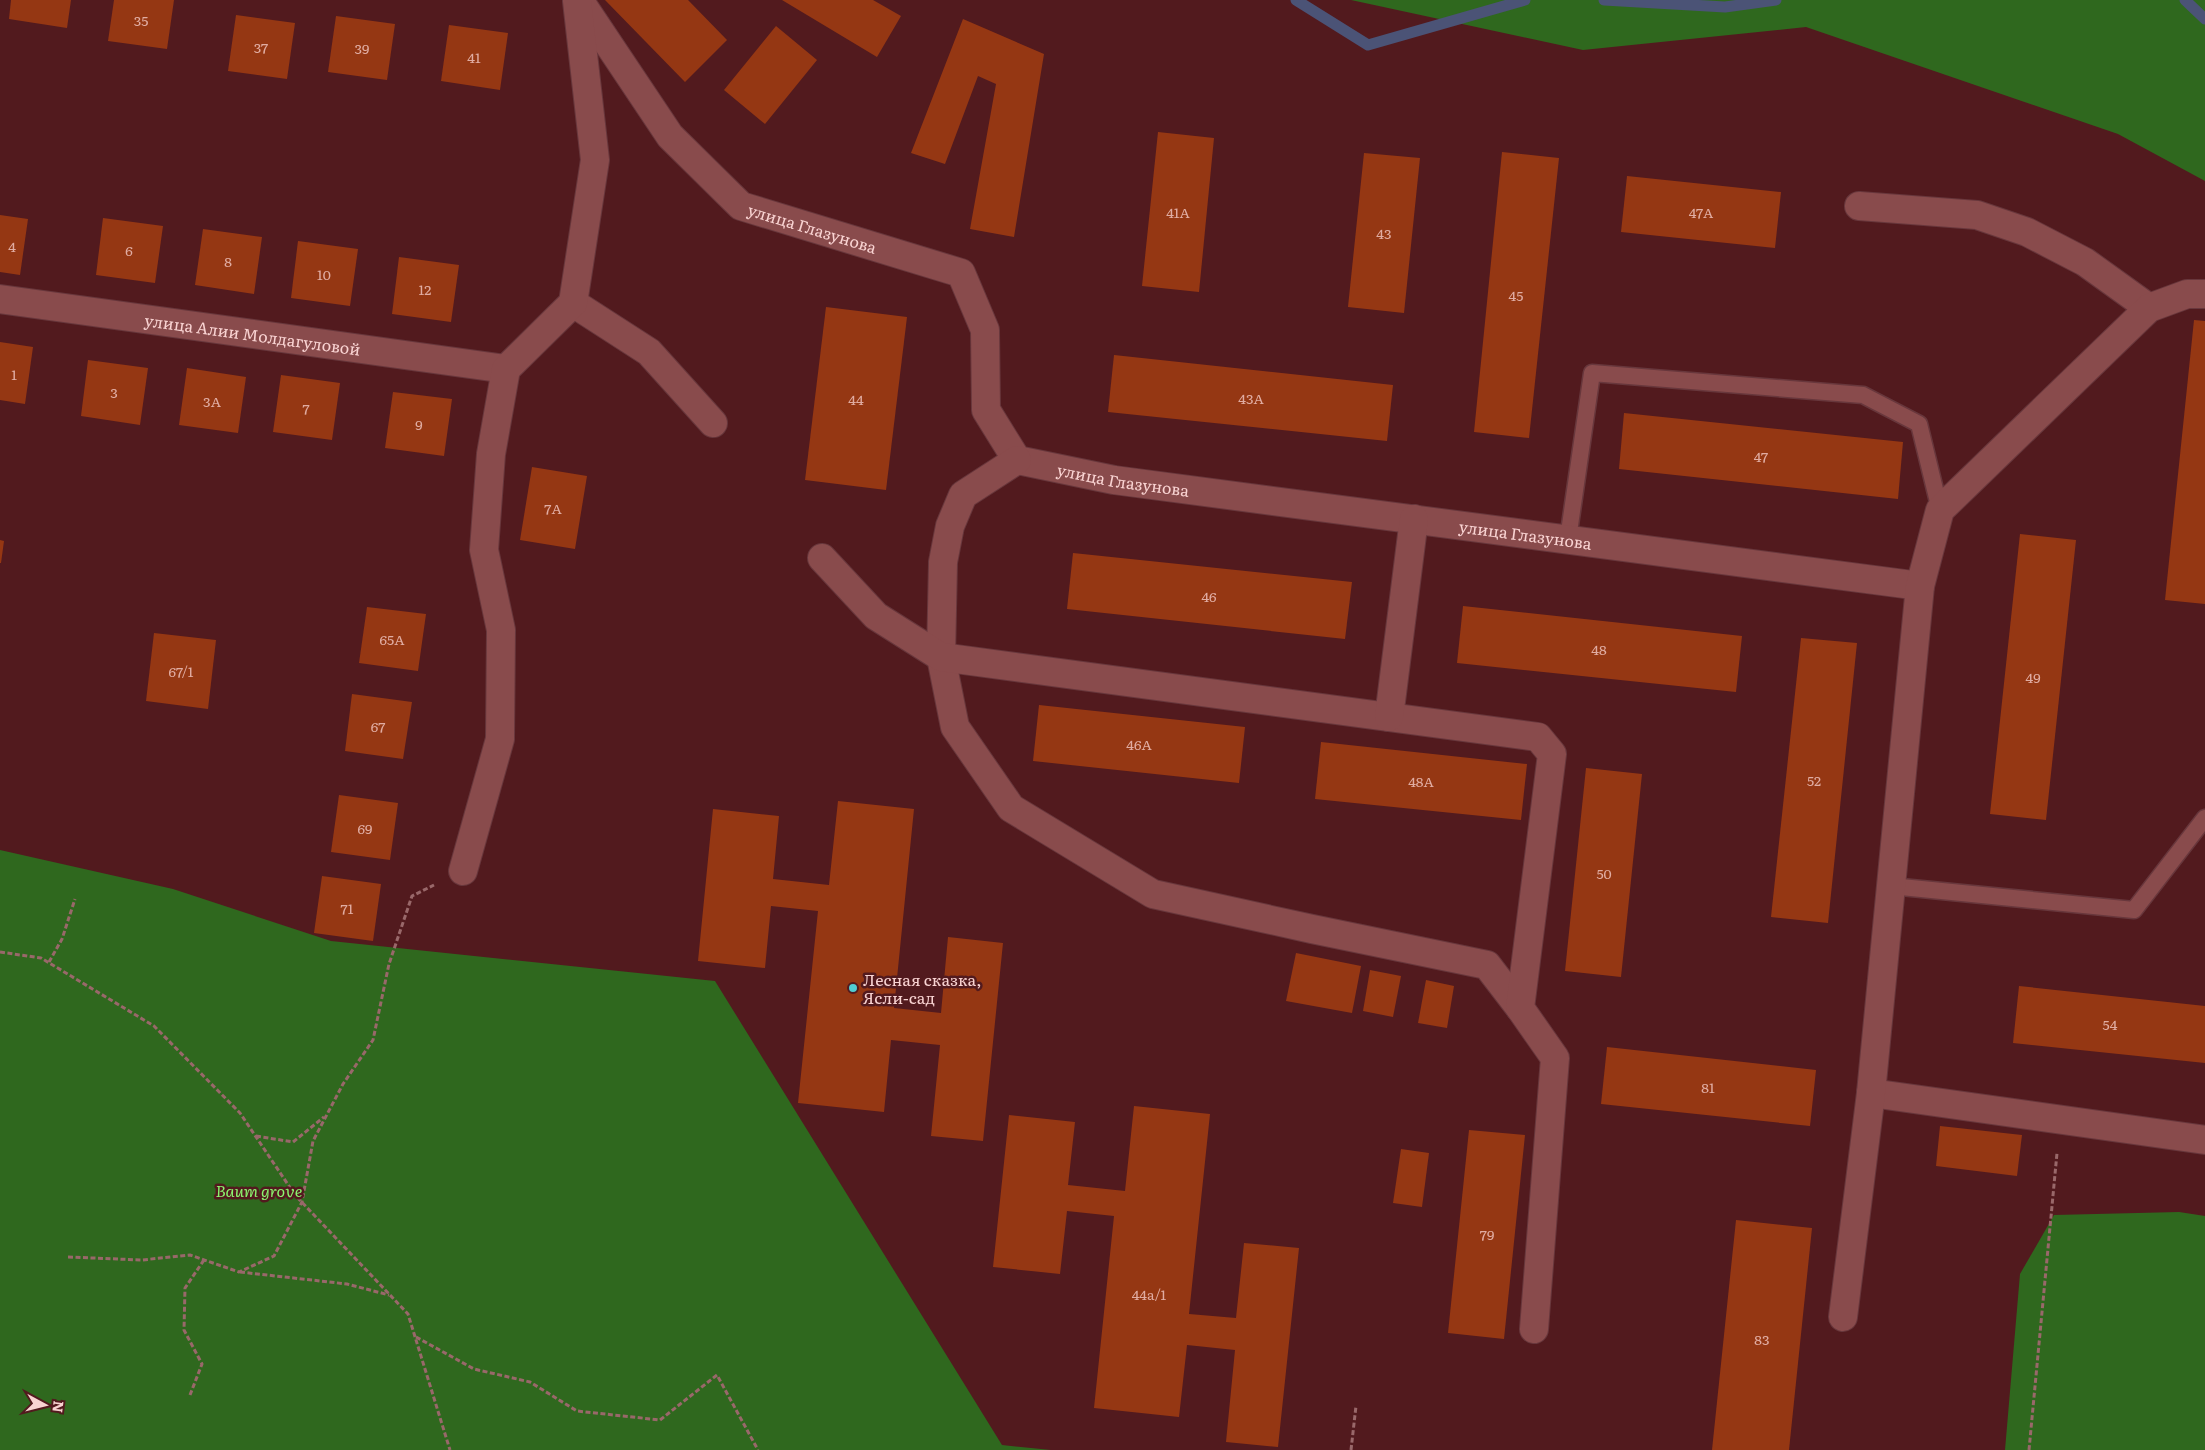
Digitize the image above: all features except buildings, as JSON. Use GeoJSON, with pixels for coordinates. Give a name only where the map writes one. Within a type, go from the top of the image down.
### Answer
{"type":"FeatureCollection","features":[{"type":"Feature","properties":{"kind":"street"},"geometry":{"type":"LineString","coordinates":[[463,871],[500,739],[501,630],[484,550],[491,454],[506,369],[573,303],[595,160],[578,0]]}},
{"type":"Feature","properties":{"kind":"street","name":"улица Глазунова"},"geometry":{"type":"LineString","coordinates":[[578,0],[670,136],[741,206],[961,273],[985,330],[986,410],[1017,460],[1114,480],[1920,586]]}},
{"type":"Feature","properties":{"kind":"street"},"geometry":{"type":"LineString","coordinates":[[1859,206],[1978,215],[2026,232],[2086,262],[2149,308]]}},
{"type":"Feature","properties":{"kind":"street"},"geometry":{"type":"LineString","coordinates":[[1843,1317],[1871,1093],[1920,586],[1940,510],[2149,308],[2188,294],[2205,294]]}},
{"type":"Feature","properties":{"kind":"street","name":"улица Алии Молдагуловой"},"geometry":{"type":"LineString","coordinates":[[0,300],[506,369]]}},
{"type":"Feature","properties":{"kind":"street"},"geometry":{"type":"LineString","coordinates":[[573,303],[649,352],[712,423]]}},
{"type":"Feature","properties":{"kind":"street"},"geometry":{"type":"LineString","coordinates":[[1017,460],[963,494],[950,526],[943,562],[941,657],[955,727],[1011,808],[1153,894],[1312,930],[1487,965],[1555,1058],[1534,1329]]}},
{"type":"Feature","properties":{"kind":"street"},"geometry":{"type":"LineString","coordinates":[[1389,717],[1414,519]]}},
{"type":"Feature","properties":{"kind":"street"},"geometry":{"type":"LineString","coordinates":[[822,558],[876,616],[941,657],[1538,737],[1552,754],[1520,1008]]}},
{"type":"Feature","properties":{"kind":"street"},"geometry":{"type":"LineString","coordinates":[[1871,1093],[2205,1140]]}},
{"type":"Feature","properties":{"kind":"lane"},"geometry":{"type":"LineString","coordinates":[[1568,539],[1592,373],[1863,395],[1919,424],[1940,510]]}},
{"type":"Feature","properties":{"kind":"lane"},"geometry":{"type":"LineString","coordinates":[[1891,886],[2134,910],[2205,818]]}},
{"type":"Feature","properties":{"kind":"path"},"geometry":{"type":"LineString","coordinates":[[240,1272],[274,1256],[302,1202],[313,1141],[343,1084],[373,1040],[389,964],[412,896],[463,871]]}},
{"type":"Feature","properties":{"kind":"path"},"geometry":{"type":"LineString","coordinates":[[49,962],[62,939],[75,899]]}},
{"type":"Feature","properties":{"kind":"path"},"geometry":{"type":"LineString","coordinates":[[0,952],[41,958],[154,1026],[240,1113],[295,1195],[408,1314],[450,1450]]}},
{"type":"Feature","properties":{"kind":"path"},"geometry":{"type":"LineString","coordinates":[[256,1136],[293,1142],[327,1115]]}},
{"type":"Feature","properties":{"kind":"path"},"geometry":{"type":"LineString","coordinates":[[2030,1450],[2060,1120]]}},
{"type":"Feature","properties":{"kind":"path"},"geometry":{"type":"LineString","coordinates":[[68,1257],[142,1260],[190,1255],[240,1272],[347,1284],[391,1296]]}},
{"type":"Feature","properties":{"kind":"path"},"geometry":{"type":"LineString","coordinates":[[190,1395],[202,1364],[184,1330],[185,1288],[204,1260]]}},
{"type":"Feature","properties":{"kind":"path"},"geometry":{"type":"LineString","coordinates":[[415,1336],[474,1369],[530,1382],[577,1411],[660,1420],[717,1375],[758,1450]]}},
{"type":"Feature","properties":{"kind":"path"},"geometry":{"type":"LineString","coordinates":[[1351,1450],[1356,1406]]}},
{"type":"Feature","properties":{"kind":"green space"},"geometry":{"type":"Polygon","coordinates":[[[1351,0],[2205,0],[2205,181],[2118,134],[1806,27],[1583,50],[1351,0]]]}},
{"type":"Feature","properties":{"kind":"green space","name":"Baum grove"},"geometry":{"type":"Polygon","coordinates":[[[0,850],[173,889],[331,941],[715,981],[1002,1445],[1051,1450],[0,1450],[0,850]]]}},
{"type":"Feature","properties":{"kind":"green space"},"geometry":{"type":"Polygon","coordinates":[[[2179,1212],[2205,1216],[2205,1450],[2005,1450],[2020,1274],[2054,1215],[2179,1212]]]}},
{"type":"Feature","properties":{"kind":"waterway"},"geometry":{"type":"LineString","coordinates":[[1296,0],[1368,45],[1525,0]]}},
{"type":"Feature","properties":{"kind":"waterway"},"geometry":{"type":"LineString","coordinates":[[1604,0],[1725,7],[1776,0]]}},
{"type":"Feature","properties":{"kind":"waterway"},"geometry":{"type":"LineString","coordinates":[[2185,0],[2205,19]]}},
{"type":"Feature","properties":{"kind":"place","name":"Лесная сказка, Ясли-сад"},"geometry":{"type":"Point","coordinates":[853,988]}}]}
